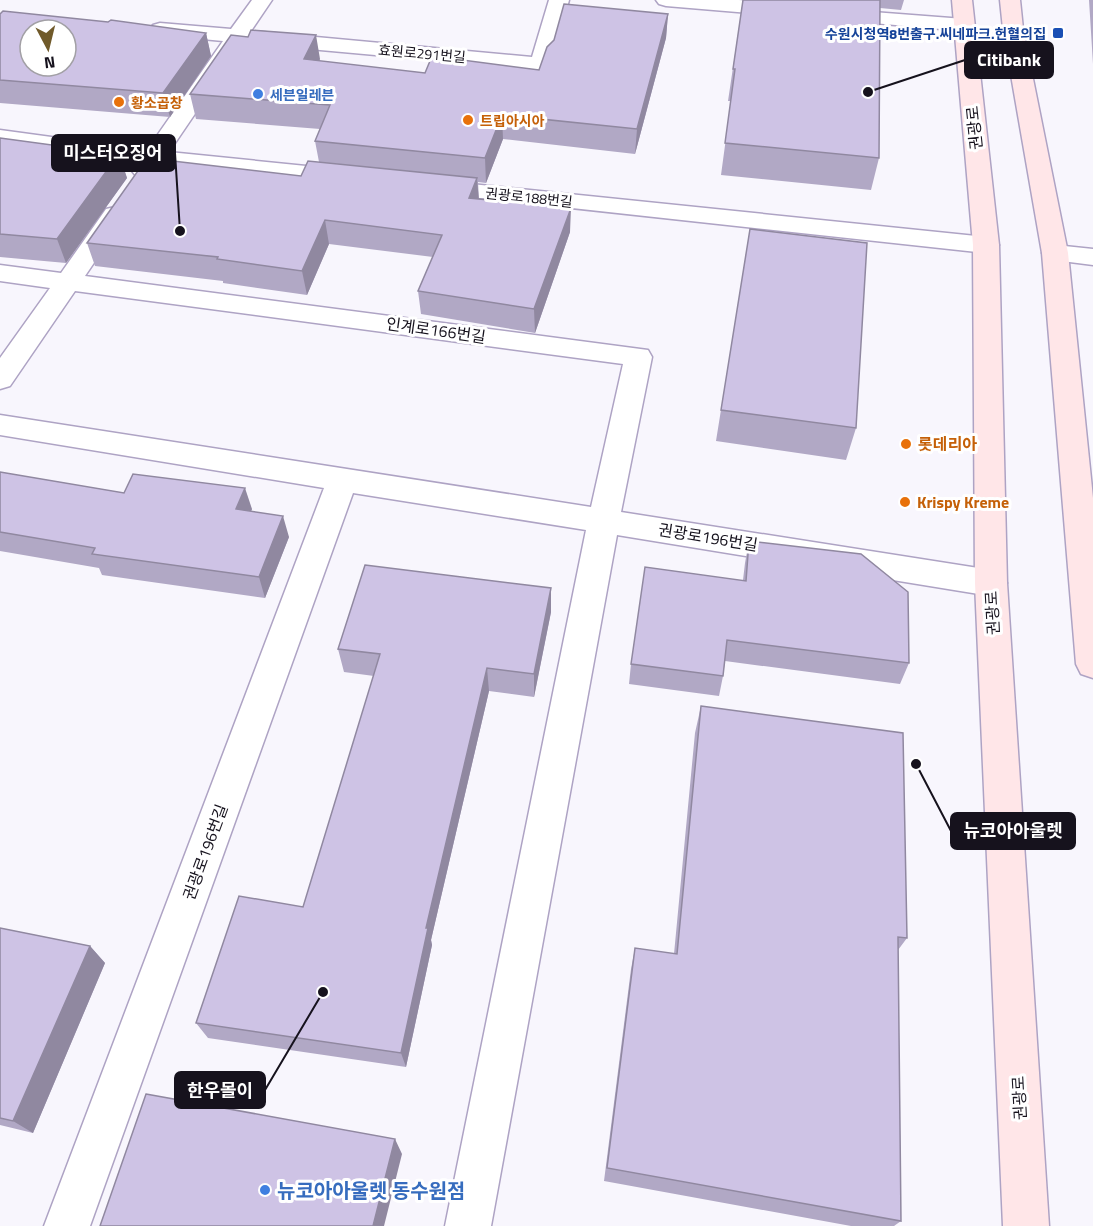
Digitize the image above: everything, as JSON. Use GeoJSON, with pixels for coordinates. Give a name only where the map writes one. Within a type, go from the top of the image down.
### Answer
{"type":"FeatureCollection","features":[{"type":"Feature","properties":{"kind":"street"},"geometry":{"type":"LineString","coordinates":[[0,380],[156,158],[262,0]]}},
{"type":"Feature","properties":{"kind":"street","name":"효원로291번길"},"geometry":{"type":"LineString","coordinates":[[238,38],[541,64],[559,0]]}},
{"type":"Feature","properties":{"kind":"street"},"geometry":{"type":"LineString","coordinates":[[666,0],[814,13],[963,12]]}},
{"type":"Feature","properties":{"kind":"street"},"geometry":{"type":"LineString","coordinates":[[1010,0],[1012,29],[1055,253],[1093,664]]}},
{"type":"Feature","properties":{"kind":"street","name":"권광로"},"geometry":{"type":"LineString","coordinates":[[963,12],[986,245],[991,583],[1026,1226]]}},
{"type":"Feature","properties":{"kind":"street"},"geometry":{"type":"LineString","coordinates":[[141,27],[238,38]]}},
{"type":"Feature","properties":{"kind":"street"},"geometry":{"type":"LineString","coordinates":[[0,137],[156,158],[369,180]]}},
{"type":"Feature","properties":{"kind":"street","name":"권광로188번길"},"geometry":{"type":"LineString","coordinates":[[405,184],[986,245]]}},
{"type":"Feature","properties":{"kind":"street"},"geometry":{"type":"LineString","coordinates":[[1055,253],[1093,257]]}},
{"type":"Feature","properties":{"kind":"street","name":"인계로166번길"},"geometry":{"type":"LineString","coordinates":[[0,273],[638,357],[603,520]]}},
{"type":"Feature","properties":{"kind":"street","name":"권광로196번길"},"geometry":{"type":"LineString","coordinates":[[0,425],[991,583]]}},
{"type":"Feature","properties":{"kind":"street","name":"권광로196번길"},"geometry":{"type":"LineString","coordinates":[[67,1226],[343,479]]}},
{"type":"Feature","properties":{"kind":"street"},"geometry":{"type":"LineString","coordinates":[[468,1226],[603,520]]}},
{"type":"Feature","properties":{"kind":"building"},"geometry":{"type":"Polygon","coordinates":[[[743,0],[880,0],[879,158],[725,143],[743,0]]]}},
{"type":"Feature","properties":{"kind":"building"},"geometry":{"type":"Polygon","coordinates":[[[564,4],[668,14],[637,129],[502,115],[485,158],[315,141],[330,105],[190,94],[231,35],[248,37],[251,30],[316,35],[304,59],[425,73],[432,56],[539,70],[547,47],[554,40],[564,4]]]}},
{"type":"Feature","properties":{"kind":"building"},"geometry":{"type":"Polygon","coordinates":[[[3,11],[70,18],[18,18],[18,78],[78,78],[78,19],[108,22],[111,20],[206,33],[163,93],[0,80],[0,14],[3,11]]]}},
{"type":"Feature","properties":{"kind":"building"},"geometry":{"type":"Polygon","coordinates":[[[0,138],[119,154],[57,239],[0,234],[0,138]]]}},
{"type":"Feature","properties":{"kind":"building"},"geometry":{"type":"Polygon","coordinates":[[[147,158],[301,176],[308,161],[477,178],[469,198],[571,208],[534,309],[418,291],[442,235],[325,220],[302,271],[217,259],[218,257],[87,243],[147,158]]]}},
{"type":"Feature","properties":{"kind":"building"},"geometry":{"type":"Polygon","coordinates":[[[750,229],[867,243],[856,428],[721,410],[750,229]]]}},
{"type":"Feature","properties":{"kind":"building"},"geometry":{"type":"Polygon","coordinates":[[[0,472],[124,493],[133,474],[245,488],[236,509],[283,516],[259,577],[92,554],[95,548],[0,532],[0,472]]]}},
{"type":"Feature","properties":{"kind":"building"},"geometry":{"type":"Polygon","coordinates":[[[749,541],[861,554],[908,592],[909,663],[727,640],[723,676],[631,664],[645,567],[746,581],[749,541]]]}},
{"type":"Feature","properties":{"kind":"building"},"geometry":{"type":"Polygon","coordinates":[[[365,565],[551,588],[534,674],[487,668],[426,928],[428,928],[401,1053],[196,1023],[239,896],[303,907],[380,654],[338,649],[365,565]]]}},
{"type":"Feature","properties":{"kind":"building"},"geometry":{"type":"Polygon","coordinates":[[[701,706],[903,733],[907,938],[898,937],[901,1221],[607,1168],[635,948],[677,954],[701,706]]]}},
{"type":"Feature","properties":{"kind":"building"},"geometry":{"type":"Polygon","coordinates":[[[0,928],[90,946],[13,1121],[0,1118],[0,928]]]}},
{"type":"Feature","properties":{"kind":"building","name":"뉴코아아울렛 동수원점"},"geometry":{"type":"Polygon","coordinates":[[[146,1094],[395,1139],[373,1226],[100,1226],[146,1094]]]}},
{"type":"Feature","properties":{"kind":"place","name":"수원시청역8번출구.씨네파크.헌혈의집"},"geometry":{"type":"Point","coordinates":[1058,33]}},
{"type":"Feature","properties":{"kind":"place","name":"Citibank"},"geometry":{"type":"Point","coordinates":[868,92]}},
{"type":"Feature","properties":{"kind":"place","name":"세븐일레븐"},"geometry":{"type":"Point","coordinates":[258,94]}},
{"type":"Feature","properties":{"kind":"place","name":"황소곱창"},"geometry":{"type":"Point","coordinates":[119,102]}},
{"type":"Feature","properties":{"kind":"place","name":"트립아시아"},"geometry":{"type":"Point","coordinates":[468,120]}},
{"type":"Feature","properties":{"kind":"place","name":"미스터오징어"},"geometry":{"type":"Point","coordinates":[180,231]}},
{"type":"Feature","properties":{"kind":"place","name":"롯데리아"},"geometry":{"type":"Point","coordinates":[906,444]}},
{"type":"Feature","properties":{"kind":"place","name":"Krispy Kreme"},"geometry":{"type":"Point","coordinates":[905,502]}},
{"type":"Feature","properties":{"kind":"place","name":"뉴코아아울렛"},"geometry":{"type":"Point","coordinates":[916,764]}},
{"type":"Feature","properties":{"kind":"place","name":"한우몰이"},"geometry":{"type":"Point","coordinates":[323,992]}},
{"type":"Feature","properties":{"kind":"place","name":"뉴코아아울렛 동수원점"},"geometry":{"type":"Point","coordinates":[265,1190]}}]}
